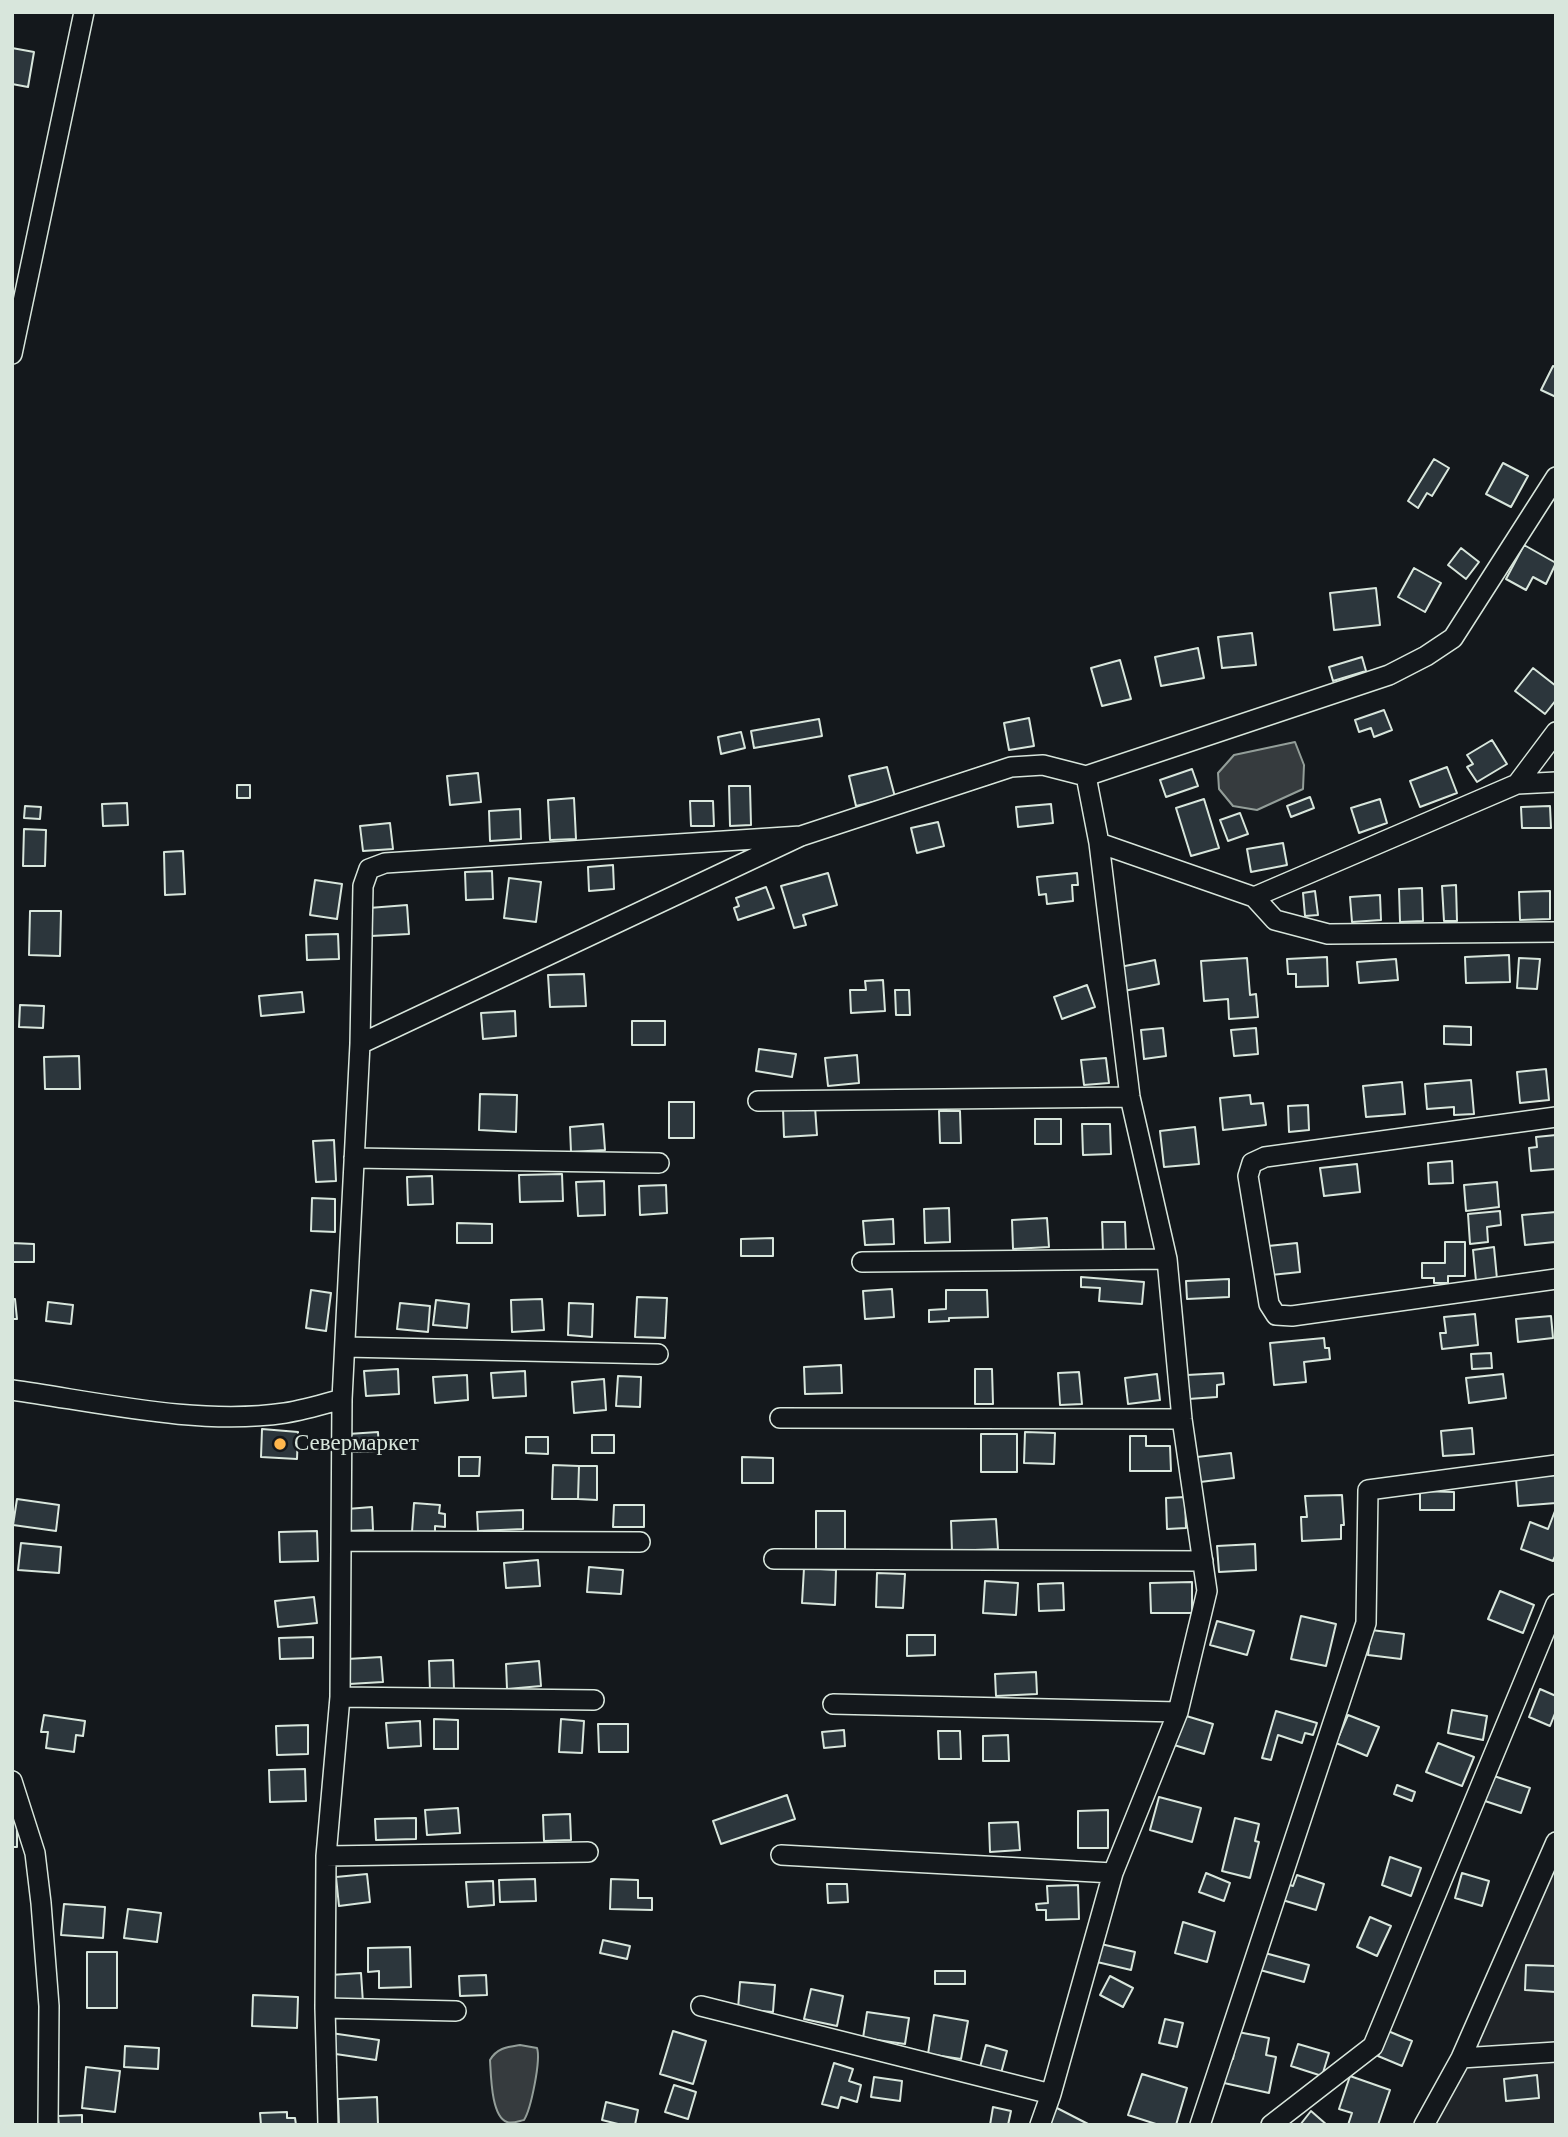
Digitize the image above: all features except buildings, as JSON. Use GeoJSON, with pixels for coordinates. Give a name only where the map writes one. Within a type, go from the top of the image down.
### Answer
{"type":"FeatureCollection","features":[{"type":"Feature","properties":{"kind":"street"},"geometry":{"type":"LineString","coordinates":[[12,354],[84,12]]}},
{"type":"Feature","properties":{"kind":"street"},"geometry":{"type":"LineString","coordinates":[[360,1044],[801,836],[1012,767],[1043,765],[1086,776],[1389,675],[1426,656],[1452,638],[1556,477]]}},
{"type":"Feature","properties":{"kind":"street"},"geometry":{"type":"LineString","coordinates":[[1517,784],[1556,732]]}},
{"type":"Feature","properties":{"kind":"street"},"geometry":{"type":"LineString","coordinates":[[1040,2125],[1113,1873],[1178,1712],[1207,1591],[1182,1419],[1167,1259],[1130,1097],[1100,843],[1086,776]]}},
{"type":"Feature","properties":{"kind":"street"},"geometry":{"type":"LineString","coordinates":[[1254,897],[1517,784],[1556,782]]}},
{"type":"Feature","properties":{"kind":"street"},"geometry":{"type":"LineString","coordinates":[[328,2125],[325,2008],[326,1856],[340,1697],[342,1399],[360,1044],[363,886],[369,869],[385,863],[801,836]]}},
{"type":"Feature","properties":{"kind":"street"},"geometry":{"type":"LineString","coordinates":[[1100,843],[1254,897],[1275,920],[1328,934],[1556,932]]}},
{"type":"Feature","properties":{"kind":"street"},"geometry":{"type":"LineString","coordinates":[[758,1101],[1130,1097]]}},
{"type":"Feature","properties":{"kind":"street"},"geometry":{"type":"LineString","coordinates":[[1556,1117],[1265,1157],[1252,1163],[1248,1176],[1269,1304],[1276,1315],[1292,1316],[1556,1279]]}},
{"type":"Feature","properties":{"kind":"street"},"geometry":{"type":"LineString","coordinates":[[354,1158],[659,1163]]}},
{"type":"Feature","properties":{"kind":"street"},"geometry":{"type":"LineString","coordinates":[[862,1262],[1167,1259]]}},
{"type":"Feature","properties":{"kind":"street"},"geometry":{"type":"LineString","coordinates":[[346,1347],[658,1354]]}},
{"type":"Feature","properties":{"kind":"street"},"geometry":{"type":"LineString","coordinates":[[12,1390],[177,1413],[235,1416],[285,1413],[342,1399]]}},
{"type":"Feature","properties":{"kind":"street"},"geometry":{"type":"LineString","coordinates":[[780,1418],[1182,1419]]}},
{"type":"Feature","properties":{"kind":"street"},"geometry":{"type":"LineString","coordinates":[[1200,2125],[1366,1623],[1368,1490],[1556,1465]]}},
{"type":"Feature","properties":{"kind":"street"},"geometry":{"type":"LineString","coordinates":[[342,1541],[640,1542]]}},
{"type":"Feature","properties":{"kind":"street"},"geometry":{"type":"LineString","coordinates":[[774,1559],[1203,1561]]}},
{"type":"Feature","properties":{"kind":"street"},"geometry":{"type":"LineString","coordinates":[[1271,2125],[1373,2046],[1556,1604]]}},
{"type":"Feature","properties":{"kind":"street"},"geometry":{"type":"LineString","coordinates":[[340,1697],[594,1700]]}},
{"type":"Feature","properties":{"kind":"street"},"geometry":{"type":"LineString","coordinates":[[833,1704],[1178,1712]]}},
{"type":"Feature","properties":{"kind":"street"},"geometry":{"type":"LineString","coordinates":[[12,1781],[35,1853],[41,1903],[49,2006],[48,2125]]}},
{"type":"Feature","properties":{"kind":"street"},"geometry":{"type":"LineString","coordinates":[[1424,2125],[1461,2058],[1555,1844]]}},
{"type":"Feature","properties":{"kind":"street"},"geometry":{"type":"LineString","coordinates":[[326,1856],[589,1852]]}},
{"type":"Feature","properties":{"kind":"street"},"geometry":{"type":"LineString","coordinates":[[781,1855],[1113,1873]]}},
{"type":"Feature","properties":{"kind":"street"},"geometry":{"type":"LineString","coordinates":[[701,2006],[1051,2094]]}},
{"type":"Feature","properties":{"kind":"street"},"geometry":{"type":"LineString","coordinates":[[325,2008],[456,2011]]}},
{"type":"Feature","properties":{"kind":"street"},"geometry":{"type":"LineString","coordinates":[[1461,2058],[1556,2052]]}},
{"type":"Feature","properties":{"kind":"shaded area"},"geometry":{"type":"Polygon","coordinates":[[[1295,742],[1304,765],[1303,789],[1257,810],[1233,806],[1219,789],[1218,773],[1234,755],[1295,742]]]}},
{"type":"Feature","properties":{"kind":"shaded area"},"geometry":{"type":"Polygon","coordinates":[[[1556,1842],[1556,2125],[1424,2125],[1556,1842]]]}},
{"type":"Feature","properties":{"kind":"shaded area"},"geometry":{"type":"Polygon","coordinates":[[[520,2045],[537,2048],[536,2073],[530,2106],[524,2120],[509,2123],[502,2118],[495,2104],[490,2060],[507,2047],[520,2045]]]}},
{"type":"Feature","properties":{"kind":"place","name":"Севермаркет"},"geometry":{"type":"Point","coordinates":[280,1444]}}]}
